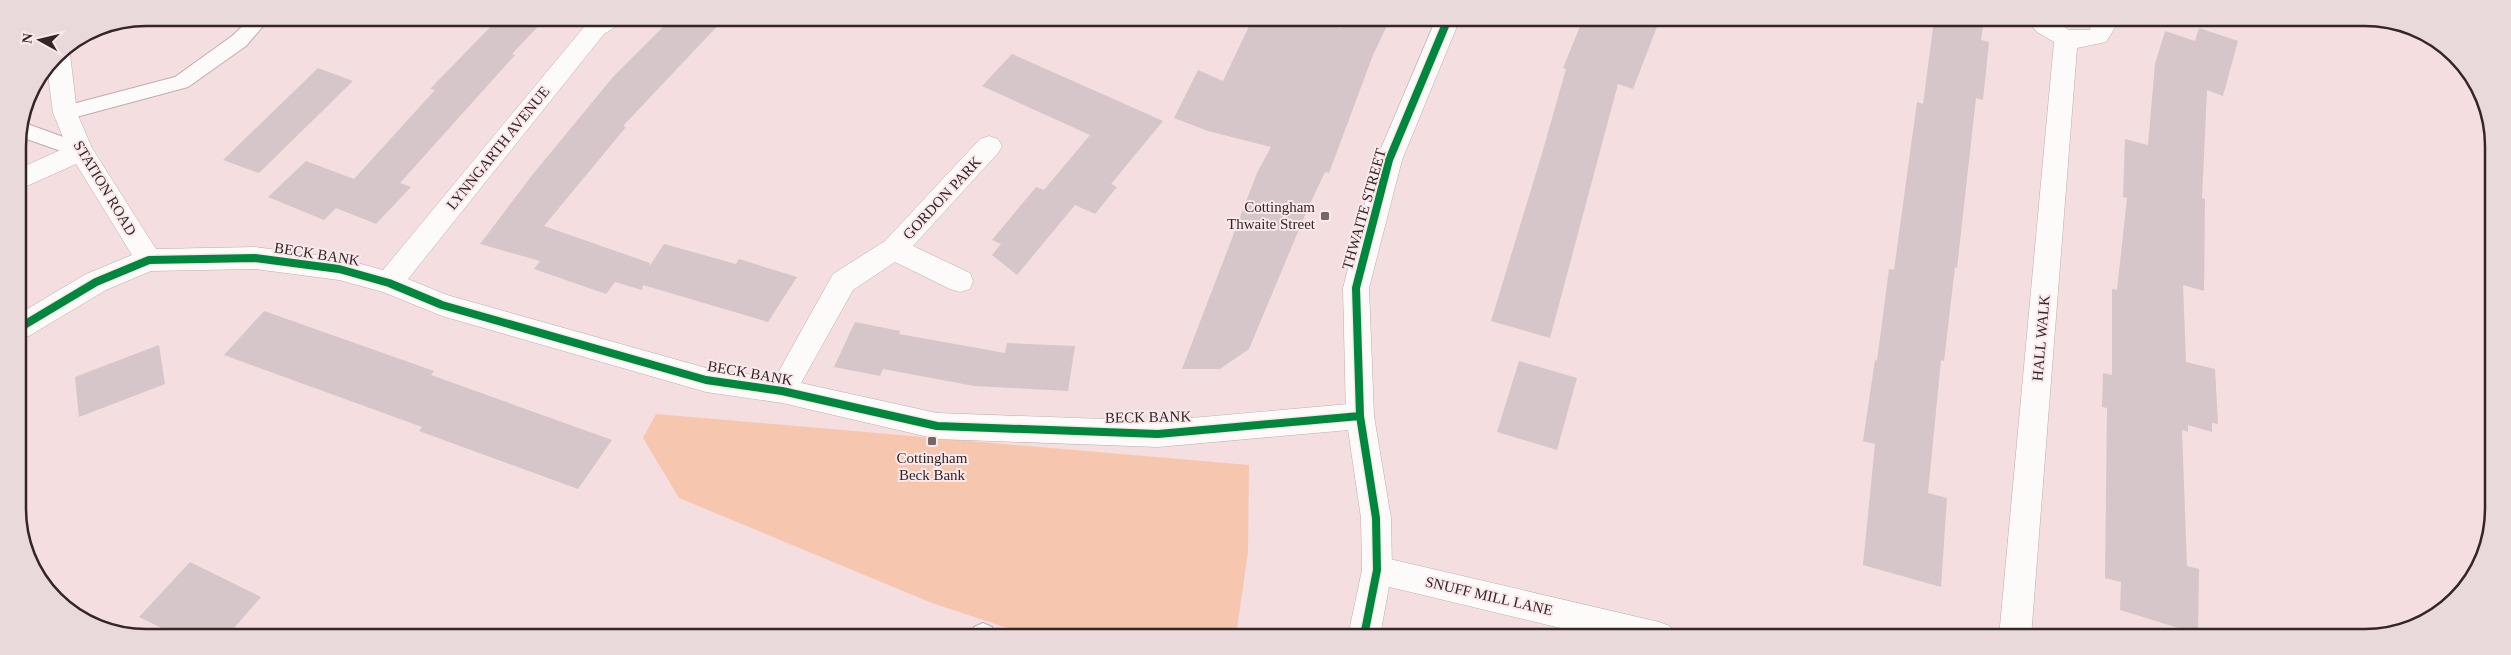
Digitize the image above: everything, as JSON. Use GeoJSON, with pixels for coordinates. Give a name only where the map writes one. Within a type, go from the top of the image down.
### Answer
{"type":"FeatureCollection","features":[{"type":"Feature","properties":{"kind":"street","name":"THWAITE STREET"},"geometry":{"type":"LineString","coordinates":[[1365,628],[1377,570],[1376,518],[1360,416],[1356,288],[1390,160],[1445,26]]}},
{"type":"Feature","properties":{"kind":"street"},"geometry":{"type":"LineString","coordinates":[[2045,26],[2049,31],[2066,39],[2084,40],[2098,36],[2104,26]]}},
{"type":"Feature","properties":{"kind":"street","name":"LYNNGARTH AVENUE"},"geometry":{"type":"LineString","coordinates":[[389,283],[598,27]]}},
{"type":"Feature","properties":{"kind":"street","name":"HALL WALK"},"geometry":{"type":"LineString","coordinates":[[2016,628],[2066,39]]}},
{"type":"Feature","properties":{"kind":"street","name":"STATION ROAD"},"geometry":{"type":"LineString","coordinates":[[59,65],[65,113],[81,150],[148,260]]}},
{"type":"Feature","properties":{"kind":"street","name":"GORDON PARK"},"geometry":{"type":"LineString","coordinates":[[782,391],[843,282],[894,249],[989,146]]}},
{"type":"Feature","properties":{"kind":"street"},"geometry":{"type":"LineString","coordinates":[[27,176],[81,150]]}},
{"type":"Feature","properties":{"kind":"street","name":"GORDON PARK"},"geometry":{"type":"LineString","coordinates":[[894,249],[960,281]]}},
{"type":"Feature","properties":{"kind":"street","name":"BECK BANK"},"geometry":{"type":"LineString","coordinates":[[148,260],[254,258],[339,269],[389,283],[442,305],[706,380],[782,391],[937,426],[1158,434],[1360,416]]}},
{"type":"Feature","properties":{"kind":"street"},"geometry":{"type":"LineString","coordinates":[[26,324],[96,282],[148,260]]}},
{"type":"Feature","properties":{"kind":"street","name":"SNUFF MILL LANE"},"geometry":{"type":"LineString","coordinates":[[1377,570],[1626,628]]}},
{"type":"Feature","properties":{"kind":"lane"},"geometry":{"type":"LineString","coordinates":[[65,113],[181,82],[239,41],[252,27]]}},
{"type":"Feature","properties":{"kind":"lane"},"geometry":{"type":"LineString","coordinates":[[27,131],[81,150]]}},
{"type":"Feature","properties":{"kind":"shaded area"},"geometry":{"type":"Polygon","coordinates":[[[656,414],[1249,465],[1248,552],[1237,629],[1010,629],[932,603],[679,498],[643,438],[656,414]]]}},
{"type":"Feature","properties":{"kind":"building"},"geometry":{"type":"Polygon","coordinates":[[[1342,26],[1386,26],[1373,55],[1329,173],[1325,172],[1308,208],[1249,349],[1220,369],[1182,369],[1257,173],[1271,147],[1208,131],[1174,118],[1198,70],[1223,81],[1249,27],[1341,28],[1342,26]]]}},
{"type":"Feature","properties":{"kind":"building"},"geometry":{"type":"Polygon","coordinates":[[[1580,26],[1657,26],[1633,89],[1618,84],[1550,338],[1491,321],[1543,150],[1566,69],[1563,68],[1580,26]]]}},
{"type":"Feature","properties":{"kind":"building"},"geometry":{"type":"Polygon","coordinates":[[[1933,26],[1983,26],[1981,40],[1989,42],[1983,100],[1976,98],[1957,268],[1955,267],[1944,361],[1941,360],[1928,493],[1947,498],[1941,587],[1863,565],[1875,444],[1863,441],[1875,360],[1877,361],[1889,269],[1894,270],[1917,102],[1923,104],[1933,26]]]}},
{"type":"Feature","properties":{"kind":"building"},"geometry":{"type":"Polygon","coordinates":[[[490,27],[538,27],[512,54],[515,55],[400,183],[411,187],[376,224],[336,208],[324,220],[268,197],[306,161],[354,179],[435,90],[430,89],[490,27]]]}},
{"type":"Feature","properties":{"kind":"building"},"geometry":{"type":"Polygon","coordinates":[[[663,27],[717,27],[623,126],[626,127],[544,226],[650,263],[649,267],[664,244],[736,264],[739,259],[797,277],[768,322],[643,285],[642,290],[615,282],[606,294],[534,269],[540,261],[480,244],[533,174],[613,77],[663,27]]]}},
{"type":"Feature","properties":{"kind":"building"},"geometry":{"type":"Polygon","coordinates":[[[2199,28],[2238,41],[2223,96],[2207,90],[2202,198],[2205,199],[2204,291],[2183,285],[2186,362],[2215,369],[2218,424],[2212,423],[2212,432],[2188,425],[2188,432],[2182,430],[2187,566],[2199,569],[2198,628],[2179,628],[2120,610],[2121,582],[2105,578],[2107,408],[2102,407],[2103,373],[2112,375],[2112,289],[2117,290],[2127,198],[2123,197],[2125,139],[2148,145],[2155,64],[2165,31],[2195,41],[2199,28]]]}},
{"type":"Feature","properties":{"kind":"building"},"geometry":{"type":"Polygon","coordinates":[[[1012,54],[1163,121],[1111,184],[1117,187],[1095,214],[1075,205],[1017,275],[992,255],[1001,244],[992,240],[1036,187],[1044,190],[1090,135],[982,86],[1012,54]]]}},
{"type":"Feature","properties":{"kind":"building"},"geometry":{"type":"Polygon","coordinates":[[[318,68],[353,81],[259,173],[223,160],[318,68]]]}},
{"type":"Feature","properties":{"kind":"building"},"geometry":{"type":"Polygon","coordinates":[[[264,311],[434,371],[431,375],[612,440],[578,489],[419,431],[422,427],[224,355],[264,311]]]}},
{"type":"Feature","properties":{"kind":"building"},"geometry":{"type":"Polygon","coordinates":[[[855,322],[900,331],[899,334],[1005,353],[1007,343],[1075,346],[1068,391],[974,386],[883,369],[880,376],[834,367],[855,322]]]}},
{"type":"Feature","properties":{"kind":"building"},"geometry":{"type":"Polygon","coordinates":[[[159,345],[165,384],[79,417],[75,377],[159,345]]]}},
{"type":"Feature","properties":{"kind":"building"},"geometry":{"type":"Polygon","coordinates":[[[1519,361],[1577,378],[1557,450],[1497,432],[1519,361]]]}},
{"type":"Feature","properties":{"kind":"building"},"geometry":{"type":"Polygon","coordinates":[[[190,562],[261,597],[233,629],[164,629],[139,617],[190,562]]]}},
{"type":"Feature","properties":{"kind":"cycle path"},"geometry":{"type":"LineString","coordinates":[[1365,628],[1377,570],[1376,518],[1360,416],[1356,288],[1389,160],[1445,26]]}},
{"type":"Feature","properties":{"kind":"cycle path"},"geometry":{"type":"LineString","coordinates":[[26,324],[96,282],[149,260],[255,258],[339,269],[389,283],[442,305],[706,380],[782,391],[937,426],[1158,434],[1360,416]]}},
{"type":"Feature","properties":{"kind":"place","name":"Cottingham Thwaite Street"},"geometry":{"type":"Point","coordinates":[1325,216]}},
{"type":"Feature","properties":{"kind":"place","name":"Cottingham Beck Bank"},"geometry":{"type":"Point","coordinates":[932,441]}}]}
